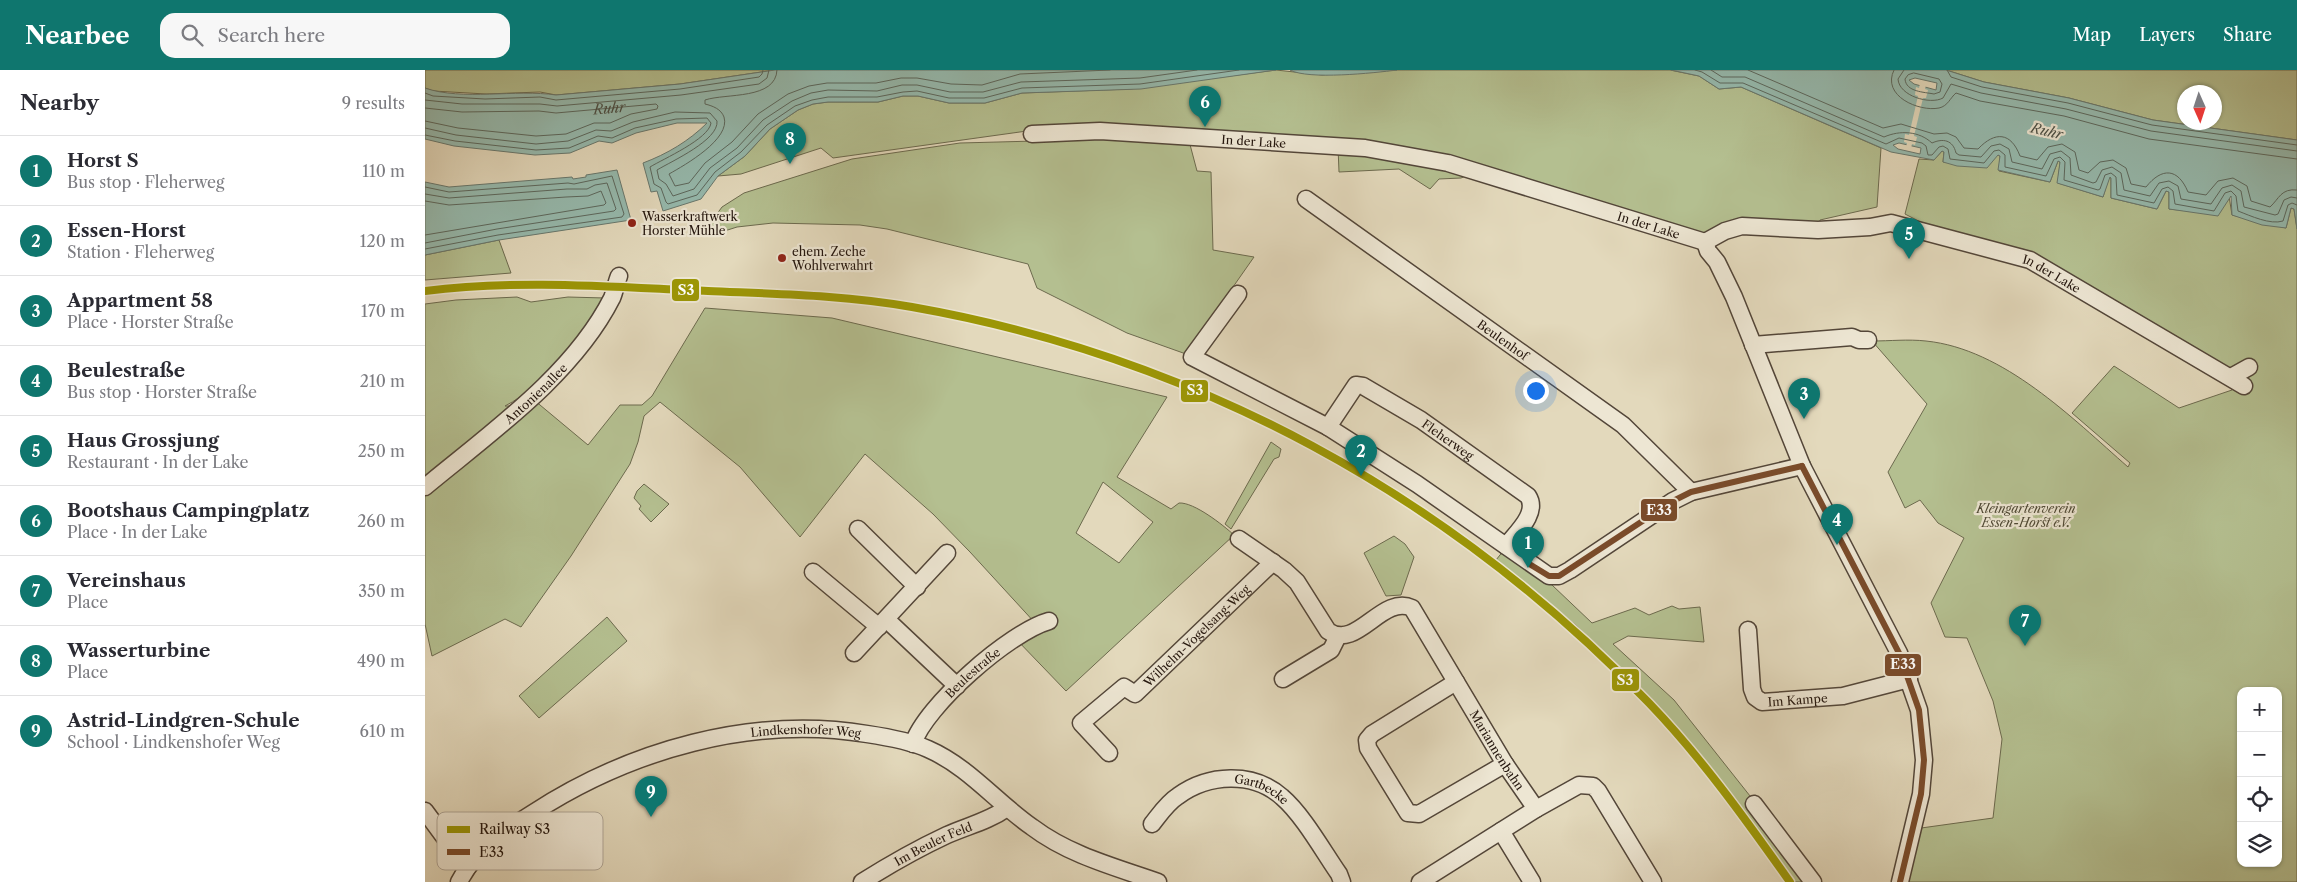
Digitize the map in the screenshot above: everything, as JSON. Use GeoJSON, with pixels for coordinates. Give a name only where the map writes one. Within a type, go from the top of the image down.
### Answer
{"type":"FeatureCollection","features":[{"type":"Feature","properties":{"kind":"street","name":"In der Lake"},"geometry":{"type":"LineString","coordinates":[[1032,134],[1100,131],[1365,148],[1448,163],[1710,240],[1725,231],[1742,226],[1819,230],[1871,227],[1891,223],[2015,254],[2030,260],[2238,381],[2249,367]]}},
{"type":"Feature","properties":{"kind":"street","name":"Beulenhof"},"geometry":{"type":"LineString","coordinates":[[1306,199],[1623,425],[1691,492]]}},
{"type":"Feature","properties":{"kind":"street"},"geometry":{"type":"LineString","coordinates":[[1710,240],[1708,251],[1717,262],[1802,466],[1899,653],[1919,710],[1924,760],[1916,819],[1900,882]]}},
{"type":"Feature","properties":{"kind":"street","name":"Antonienallee"},"geometry":{"type":"LineString","coordinates":[[425,487],[532,397],[569,358],[591,331],[611,299],[619,276]]}},
{"type":"Feature","properties":{"kind":"street"},"geometry":{"type":"LineString","coordinates":[[1238,294],[1192,357],[1328,428],[1417,484],[1506,546],[1534,568],[1549,576],[1562,574],[1673,500],[1691,492],[1802,466]]}},
{"type":"Feature","properties":{"kind":"street"},"geometry":{"type":"LineString","coordinates":[[1753,345],[1852,337],[1859,340],[1868,340]]}},
{"type":"Feature","properties":{"kind":"street","name":"Fleherweg"},"geometry":{"type":"LineString","coordinates":[[1328,428],[1356,385],[1363,386],[1421,420],[1529,496],[1532,505],[1531,514],[1506,546]]}},
{"type":"Feature","properties":{"kind":"street"},"geometry":{"type":"LineString","coordinates":[[858,529],[917,587]]}},
{"type":"Feature","properties":{"kind":"street"},"geometry":{"type":"LineString","coordinates":[[1239,539],[1273,562],[1297,582],[1328,631],[1339,636]]}},
{"type":"Feature","properties":{"kind":"street"},"geometry":{"type":"LineString","coordinates":[[854,653],[947,553]]}},
{"type":"Feature","properties":{"kind":"street","name":"Wilhelm-Vogelsang-Weg"},"geometry":{"type":"LineString","coordinates":[[1109,753],[1081,723],[1124,687],[1135,694],[1273,562]]}},
{"type":"Feature","properties":{"kind":"street"},"geometry":{"type":"LineString","coordinates":[[813,572],[882,623],[957,686]]}},
{"type":"Feature","properties":{"kind":"street","name":"Mariannenbahn"},"geometry":{"type":"LineString","coordinates":[[1283,679],[1331,650],[1339,636],[1349,634],[1393,608],[1407,606],[1416,614],[1505,764],[1536,809]]}},
{"type":"Feature","properties":{"kind":"street","name":"Beulestraße"},"geometry":{"type":"LineString","coordinates":[[913,744],[917,732],[925,720],[957,686],[1015,638],[1036,624],[1049,621]]}},
{"type":"Feature","properties":{"kind":"street","name":"Im Kampe"},"geometry":{"type":"LineString","coordinates":[[1749,630],[1752,689],[1755,697],[1763,702],[1843,696],[1909,679]]}},
{"type":"Feature","properties":{"kind":"street"},"geometry":{"type":"LineString","coordinates":[[1456,682],[1371,734],[1367,744],[1376,761],[1408,813],[1413,814],[1419,814],[1505,764]]}},
{"type":"Feature","properties":{"kind":"street","name":"Lindkenshofer Weg"},"geometry":{"type":"LineString","coordinates":[[535,812],[556,798],[609,772],[685,746],[739,733],[796,729],[851,731],[913,744],[946,757],[964,770],[1007,808],[1055,842],[1085,856],[1158,882]]}},
{"type":"Feature","properties":{"kind":"street","name":"Gartbecke"},"geometry":{"type":"LineString","coordinates":[[1152,824],[1167,805],[1188,789],[1228,778],[1252,781],[1273,790],[1290,805],[1339,874],[1342,882]]}},
{"type":"Feature","properties":{"kind":"street"},"geometry":{"type":"LineString","coordinates":[[1421,882],[1536,809],[1579,785],[1593,786],[1599,791],[1653,882]]}},
{"type":"Feature","properties":{"kind":"street"},"geometry":{"type":"LineString","coordinates":[[1754,804],[1813,882]]}},
{"type":"Feature","properties":{"kind":"street","name":"Im Beuler Feld"},"geometry":{"type":"LineString","coordinates":[[861,882],[909,854],[960,830],[994,817],[1007,808]]}},
{"type":"Feature","properties":{"kind":"street"},"geometry":{"type":"LineString","coordinates":[[425,811],[437,827]]}},
{"type":"Feature","properties":{"kind":"street"},"geometry":{"type":"LineString","coordinates":[[1501,831],[1532,882]]}},
{"type":"Feature","properties":{"kind":"street","name":"Lindkenshofer Weg"},"geometry":{"type":"LineString","coordinates":[[459,882],[466,870]]}},
{"type":"Feature","properties":{"kind":"green space"},"geometry":{"type":"Polygon","coordinates":[[[425,70],[775,70],[680,84],[556,95],[540,92],[486,94],[433,91],[425,88],[425,70]]]}},
{"type":"Feature","properties":{"kind":"green space"},"geometry":{"type":"Polygon","coordinates":[[[1276,70],[1322,75],[1397,70],[1670,70],[1699,76],[1719,89],[1741,87],[1881,148],[1877,207],[1820,220],[1819,229],[1742,224],[1713,237],[1475,172],[1461,178],[1439,179],[1430,189],[1399,169],[1339,172],[1338,147],[1027,131],[833,158],[821,148],[741,174],[718,176],[745,156],[770,129],[798,110],[813,104],[828,102],[878,102],[903,96],[918,96],[949,103],[985,103],[1022,93],[1130,89],[1276,70]]]}},
{"type":"Feature","properties":{"kind":"green space"},"geometry":{"type":"Polygon","coordinates":[[[1946,70],[2297,70],[2297,140],[2222,130],[2222,85],[2177,85],[2177,123],[2153,120],[2069,98],[1984,82],[1946,70]]]}},
{"type":"Feature","properties":{"kind":"green space"},"geometry":{"type":"Polygon","coordinates":[[[1188,137],[1197,171],[1211,172],[1213,250],[1254,257],[1186,354],[1127,333],[1037,288],[1028,264],[887,229],[860,225],[773,223],[737,227],[712,235],[711,222],[722,207],[744,193],[852,159],[960,143],[1188,137]]]}},
{"type":"Feature","properties":{"kind":"green space","name":"Kleingartenverein Essen-Horst e.V."},"geometry":{"type":"Polygon","coordinates":[[[1942,151],[1944,151],[1943,162],[1998,155],[2000,156],[1999,171],[2050,182],[2058,161],[2060,162],[2058,183],[2103,197],[2109,177],[2111,178],[2111,198],[2157,209],[2166,191],[2169,192],[2169,209],[2189,211],[2229,196],[2232,215],[2286,228],[2291,208],[2294,209],[2297,229],[2297,882],[1900,882],[1914,829],[1993,818],[2002,739],[1993,701],[1967,638],[1945,637],[1931,603],[1964,538],[1938,523],[1920,500],[1905,508],[1888,472],[1927,404],[1872,341],[1926,341],[1955,347],[1983,357],[2009,371],[2035,389],[2084,428],[2128,467],[2130,463],[2072,413],[2114,366],[2179,408],[2232,390],[2233,381],[2032,258],[1938,231],[1905,214],[1919,159],[1934,160],[1942,151]]]}},
{"type":"Feature","properties":{"kind":"green space"},"geometry":{"type":"Polygon","coordinates":[[[499,240],[511,273],[425,280],[425,255],[499,240]]]}},
{"type":"Feature","properties":{"kind":"green space"},"geometry":{"type":"Polygon","coordinates":[[[517,297],[531,302],[568,297],[605,298],[601,306],[546,374],[520,397],[505,406],[522,406],[534,400],[588,445],[620,405],[642,405],[652,396],[705,308],[832,318],[1167,397],[1117,477],[1171,509],[1179,503],[1192,506],[1216,520],[1234,535],[1066,691],[1015,638],[1036,624],[933,514],[865,454],[800,537],[740,467],[660,402],[644,416],[638,442],[630,464],[571,556],[521,627],[505,619],[432,656],[425,624],[425,304],[456,300],[517,297]],[[1103,482],[1076,533],[1119,563],[1153,522],[1103,482]]]}},
{"type":"Feature","properties":{"kind":"green space"},"geometry":{"type":"Polygon","coordinates":[[[1271,442],[1281,449],[1279,457],[1274,459],[1231,529],[1225,524],[1271,442]]]}},
{"type":"Feature","properties":{"kind":"green space"},"geometry":{"type":"Polygon","coordinates":[[[644,484],[669,504],[651,522],[639,509],[641,506],[634,498],[637,491],[644,484]]]}},
{"type":"Feature","properties":{"kind":"green space"},"geometry":{"type":"Polygon","coordinates":[[[1394,536],[1405,544],[1414,557],[1401,595],[1386,596],[1364,553],[1394,536]]]}},
{"type":"Feature","properties":{"kind":"green space"},"geometry":{"type":"Polygon","coordinates":[[[1504,550],[1552,585],[1592,623],[1635,608],[1649,615],[1672,606],[1679,609],[1700,607],[1704,642],[1628,636],[1613,644],[1674,700],[1754,801],[1812,882],[1795,882],[1716,775],[1653,701],[1578,627],[1496,560],[1504,550]]]}},
{"type":"Feature","properties":{"kind":"green space"},"geometry":{"type":"Polygon","coordinates":[[[607,617],[627,641],[539,718],[519,696],[607,617]]]}},
{"type":"Feature","properties":{"kind":"water","name":"Ruhr"},"geometry":{"type":"Polygon","coordinates":[[[775,70],[1276,70],[1141,89],[1022,93],[985,103],[949,103],[918,96],[903,96],[878,102],[828,102],[813,104],[798,110],[770,129],[745,156],[718,176],[701,199],[663,211],[657,191],[651,192],[643,163],[661,155],[693,136],[707,123],[677,123],[636,133],[612,143],[599,141],[570,153],[535,155],[454,146],[425,139],[425,88],[455,94],[524,93],[556,95],[680,84],[775,70]]]}},
{"type":"Feature","properties":{"kind":"water"},"geometry":{"type":"Polygon","coordinates":[[[1290,70],[1397,70],[1358,74],[1311,75],[1290,70]]]}},
{"type":"Feature","properties":{"kind":"water","name":"Ruhr"},"geometry":{"type":"Polygon","coordinates":[[[1671,70],[1946,70],[1984,82],[2069,98],[2153,120],[2177,123],[2177,130],[2222,130],[2297,140],[2297,229],[2294,209],[2291,208],[2286,228],[2262,225],[2232,215],[2231,196],[2218,216],[2169,209],[2169,192],[2166,191],[2157,209],[2111,198],[2110,177],[2103,197],[2057,183],[2060,162],[2058,161],[2050,182],[1998,170],[2000,156],[1998,155],[1987,168],[1957,166],[1943,162],[1944,152],[1942,151],[1934,160],[1891,152],[1741,87],[1719,89],[1699,76],[1671,70]],[[1915,78],[1909,80],[1914,84],[1936,90],[1937,83],[1915,78]],[[1899,143],[1893,145],[1898,149],[1920,154],[1921,148],[1899,143]]]}},
{"type":"Feature","properties":{"kind":"water"},"geometry":{"type":"Polygon","coordinates":[[[617,170],[631,220],[499,240],[425,255],[425,182],[449,187],[572,177],[573,179],[617,170]]]}},
{"type":"Feature","properties":{"kind":"pier"},"geometry":{"type":"Polygon","coordinates":[[[1920,83],[1926,85],[1925,89],[1928,90],[1926,98],[1923,98],[1914,136],[1917,137],[1915,145],[1912,144],[1911,148],[1906,147],[1907,143],[1904,142],[1905,134],[1909,135],[1918,96],[1915,95],[1916,87],[1919,88],[1920,83]]]}},
{"type":"Feature","properties":{"kind":"rail line","name":"S3"},"geometry":{"type":"LineString","coordinates":[[425,291],[496,285],[567,285],[810,296],[887,303],[1017,330],[1119,361],[1217,399],[1312,446],[1403,499],[1489,560],[1572,628],[1649,703],[1687,745],[1740,812],[1790,882]]}},
{"type":"Feature","properties":{"kind":"transit line","name":"E33"},"geometry":{"type":"LineString","coordinates":[[1802,466],[1899,653],[1919,710],[1924,760],[1921,794],[1900,882]]}},
{"type":"Feature","properties":{"kind":"transit line","name":"E33"},"geometry":{"type":"LineString","coordinates":[[1531,565],[1549,576],[1559,576],[1673,501],[1691,492],[1802,466]]}},
{"type":"Feature","properties":{"kind":"place","name":"Bootshaus Campingplatz"},"geometry":{"type":"Point","coordinates":[1205,127]}},
{"type":"Feature","properties":{"kind":"place","name":"Wasserturbine"},"geometry":{"type":"Point","coordinates":[790,164]}},
{"type":"Feature","properties":{"kind":"place","name":"Wasserkraftwerk Horster Mühle"},"geometry":{"type":"Point","coordinates":[632,223]}},
{"type":"Feature","properties":{"kind":"place","name":"ehem. Zeche Wohlverwahrt"},"geometry":{"type":"Point","coordinates":[782,258]}},
{"type":"Feature","properties":{"kind":"place","name":"Haus Grossjung"},"geometry":{"type":"Point","coordinates":[1909,259]}},
{"type":"Feature","properties":{"kind":"place","name":"Appartment 58"},"geometry":{"type":"Point","coordinates":[1804,419]}},
{"type":"Feature","properties":{"kind":"place","name":"Essen-Horst"},"geometry":{"type":"Point","coordinates":[1361,476]}},
{"type":"Feature","properties":{"kind":"place","name":"Beulestraße"},"geometry":{"type":"Point","coordinates":[1837,545]}},
{"type":"Feature","properties":{"kind":"place","name":"Horst S"},"geometry":{"type":"Point","coordinates":[1528,568]}},
{"type":"Feature","properties":{"kind":"place","name":"Vereinshaus"},"geometry":{"type":"Point","coordinates":[2025,646]}},
{"type":"Feature","properties":{"kind":"place","name":"Astrid-Lindgren-Schule"},"geometry":{"type":"Point","coordinates":[651,817]}}]}
